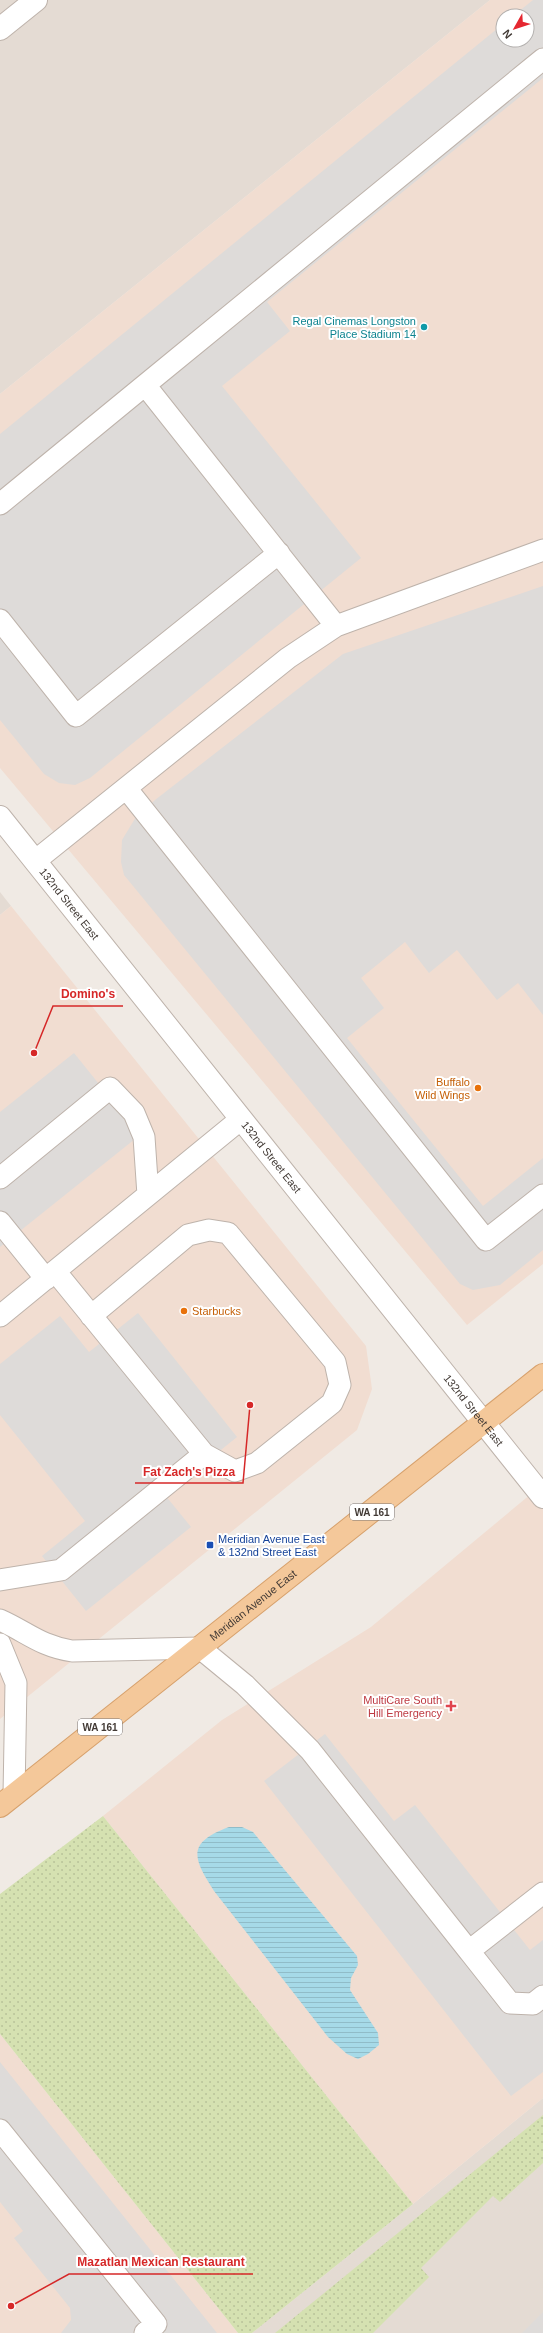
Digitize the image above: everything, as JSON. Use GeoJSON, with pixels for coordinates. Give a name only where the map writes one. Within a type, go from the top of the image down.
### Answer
{"type":"FeatureCollection","features":[{"type":"Feature","properties":{"kind":"main road","name":"Meridian Avenue East"},"geometry":{"type":"LineString","coordinates":[[7,1801],[543,1375]]}},
{"type":"Feature","properties":{"kind":"street"},"geometry":{"type":"LineString","coordinates":[[0,29],[36,0]]}},
{"type":"Feature","properties":{"kind":"street","name":"132nd Street East"},"geometry":{"type":"LineString","coordinates":[[0,818],[543,1497]]}},
{"type":"Feature","properties":{"kind":"lane"},"geometry":{"type":"LineString","coordinates":[[0,504],[543,59]]}},
{"type":"Feature","properties":{"kind":"lane"},"geometry":{"type":"LineString","coordinates":[[145,385],[336,626]]}},
{"type":"Feature","properties":{"kind":"lane"},"geometry":{"type":"LineString","coordinates":[[35,861],[288,658],[336,626],[543,550]]}},
{"type":"Feature","properties":{"kind":"lane"},"geometry":{"type":"LineString","coordinates":[[0,620],[76,716],[279,553]]}},
{"type":"Feature","properties":{"kind":"lane"},"geometry":{"type":"LineString","coordinates":[[126,788],[486,1240],[543,1195]]}},
{"type":"Feature","properties":{"kind":"lane"},"geometry":{"type":"LineString","coordinates":[[0,1178],[110,1088],[134,1113],[144,1137],[148,1195]]}},
{"type":"Feature","properties":{"kind":"lane"},"geometry":{"type":"LineString","coordinates":[[0,1316],[241,1120]]}},
{"type":"Feature","properties":{"kind":"lane"},"geometry":{"type":"LineString","coordinates":[[0,1222],[91,1316],[204,1454],[235,1471],[257,1463],[332,1402],[340,1385],[335,1362],[228,1233],[209,1230],[188,1235],[91,1316]]}},
{"type":"Feature","properties":{"kind":"lane"},"geometry":{"type":"LineString","coordinates":[[0,1580],[61,1570],[204,1454]]}},
{"type":"Feature","properties":{"kind":"lane"},"geometry":{"type":"LineString","coordinates":[[0,1620],[38,1642],[55,1648],[72,1651],[200,1648],[245,1685],[310,1750],[510,2003],[533,2004],[543,1996]]}},
{"type":"Feature","properties":{"kind":"lane"},"geometry":{"type":"LineString","coordinates":[[0,1644],[16,1683],[7,1801]]}},
{"type":"Feature","properties":{"kind":"lane"},"geometry":{"type":"LineString","coordinates":[[470,1951],[543,1893]]}},
{"type":"Feature","properties":{"kind":"lane"},"geometry":{"type":"LineString","coordinates":[[0,2130],[156,2324],[145,2333]]}},
{"type":"Feature","properties":{"kind":"shaded area"},"geometry":{"type":"Polygon","coordinates":[[[0,0],[490,0],[0,394],[0,0]]]}},
{"type":"Feature","properties":{"kind":"shaded area"},"geometry":{"type":"Polygon","coordinates":[[[490,0],[543,0],[543,1264],[467,1325],[0,768],[0,394],[490,0]]]}},
{"type":"Feature","properties":{"kind":"shaded area"},"geometry":{"type":"Polygon","coordinates":[[[533,0],[543,0],[543,78],[267,302],[290,331],[222,386],[361,558],[90,778],[75,785],[59,783],[44,774],[0,720],[0,434],[495,31],[495,48],[535,48],[535,8],[523,8],[533,0]]]}},
{"type":"Feature","properties":{"kind":"shaded area"},"geometry":{"type":"Polygon","coordinates":[[[543,586],[543,1015],[518,983],[497,1000],[457,950],[429,973],[405,942],[361,978],[384,1008],[347,1038],[483,1206],[543,1158],[543,1250],[500,1285],[473,1290],[460,1284],[124,875],[121,862],[122,840],[136,817],[155,800],[343,654],[543,586]]]}},
{"type":"Feature","properties":{"kind":"shaded area"},"geometry":{"type":"Polygon","coordinates":[[[0,892],[11,906],[0,915],[0,892]]]}},
{"type":"Feature","properties":{"kind":"shaded area"},"geometry":{"type":"Polygon","coordinates":[[[11,906],[366,1346],[372,1389],[357,1430],[0,1719],[0,915],[11,906]]]}},
{"type":"Feature","properties":{"kind":"shaded area"},"geometry":{"type":"Polygon","coordinates":[[[74,1053],[140,1135],[0,1247],[0,1112],[74,1053]]]}},
{"type":"Feature","properties":{"kind":"shaded area"},"geometry":{"type":"Polygon","coordinates":[[[138,1313],[237,1437],[165,1495],[191,1527],[86,1611],[42,1556],[85,1521],[0,1415],[0,1364],[60,1316],[89,1352],[138,1313]]]}},
{"type":"Feature","properties":{"kind":"shaded area"},"geometry":{"type":"Polygon","coordinates":[[[543,1484],[543,2098],[413,2204],[103,1816],[222,1720],[371,1627],[543,1484]]]}},
{"type":"Feature","properties":{"kind":"shaded area"},"geometry":{"type":"Polygon","coordinates":[[[325,1734],[394,1821],[415,1805],[530,1950],[543,1940],[543,2072],[511,2096],[264,1781],[325,1734]]]}},
{"type":"Feature","properties":{"kind":"shaded area"},"geometry":{"type":"Polygon","coordinates":[[[0,2034],[238,2333],[0,2333],[0,2034]]]}},
{"type":"Feature","properties":{"kind":"shaded area"},"geometry":{"type":"Polygon","coordinates":[[[0,2062],[217,2333],[61,2333],[71,2320],[70,2308],[14,2238],[23,2231],[0,2202],[0,2062]]]}},
{"type":"Feature","properties":{"kind":"shaded area"},"geometry":{"type":"Polygon","coordinates":[[[543,2098],[543,2333],[252,2333],[413,2204],[543,2098]]]}},
{"type":"Feature","properties":{"kind":"shaded area"},"geometry":{"type":"Polygon","coordinates":[[[543,2312],[543,2333],[522,2333],[543,2312]]]}},
{"type":"Feature","properties":{"kind":"green space"},"geometry":{"type":"Polygon","coordinates":[[[103,1816],[413,2204],[252,2333],[238,2333],[0,2034],[0,1894],[103,1816]]]}},
{"type":"Feature","properties":{"kind":"green space"},"geometry":{"type":"Polygon","coordinates":[[[543,2115],[543,2163],[500,2202],[493,2196],[421,2268],[429,2277],[373,2333],[275,2333],[543,2115]]]}},
{"type":"Feature","properties":{"kind":"water"},"geometry":{"type":"Polygon","coordinates":[[[229,1827],[242,1827],[253,1832],[357,1956],[358,1965],[351,1978],[350,1990],[378,2033],[379,2045],[368,2054],[358,2059],[347,2054],[328,2037],[214,1891],[201,1869],[198,1860],[198,1853],[200,1846],[206,1839],[229,1827]]]}},
{"type":"Feature","properties":{"kind":"place","name":"Regal Cinemas Longston Place Stadium 14"},"geometry":{"type":"Point","coordinates":[424,327]}},
{"type":"Feature","properties":{"kind":"place","name":"Domino's"},"geometry":{"type":"Point","coordinates":[34,1053]}},
{"type":"Feature","properties":{"kind":"place","name":"Buffalo Wild Wings"},"geometry":{"type":"Point","coordinates":[478,1088]}},
{"type":"Feature","properties":{"kind":"place","name":"Starbucks"},"geometry":{"type":"Point","coordinates":[184,1311]}},
{"type":"Feature","properties":{"kind":"place","name":"Fat Zach's Pizza"},"geometry":{"type":"Point","coordinates":[250,1405]}},
{"type":"Feature","properties":{"kind":"place","name":"Meridian Avenue East & 132nd Street East"},"geometry":{"type":"Point","coordinates":[210,1545]}},
{"type":"Feature","properties":{"kind":"place","name":"MultiCare South Hill Emergency"},"geometry":{"type":"Point","coordinates":[451,1706]}},
{"type":"Feature","properties":{"kind":"place","name":"Mazatlan Mexican Restaurant"},"geometry":{"type":"Point","coordinates":[11,2306]}}]}
